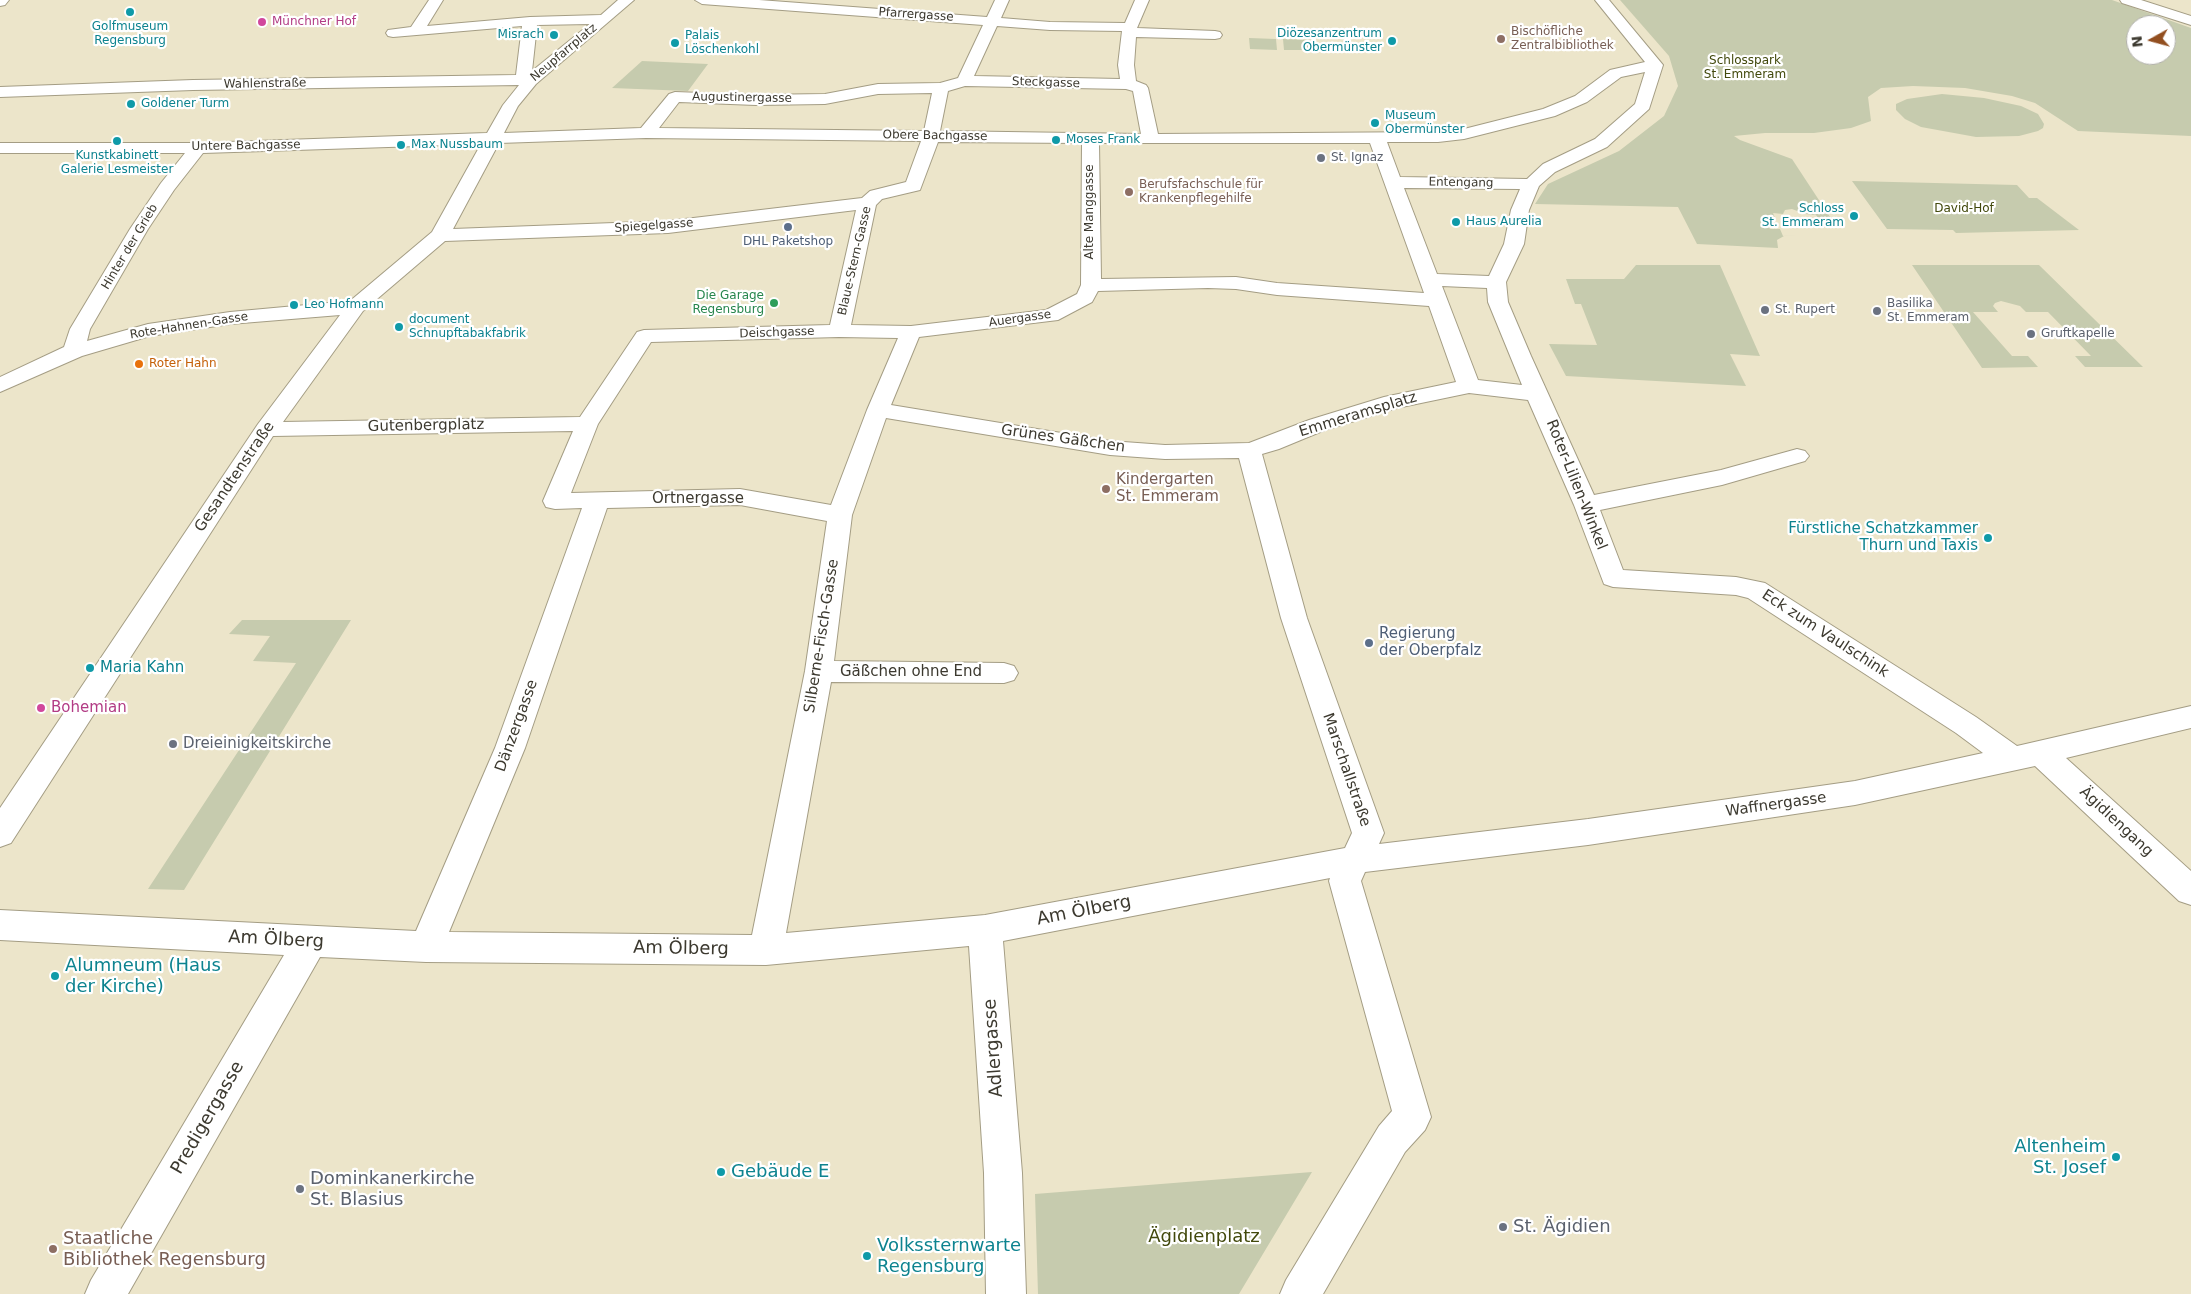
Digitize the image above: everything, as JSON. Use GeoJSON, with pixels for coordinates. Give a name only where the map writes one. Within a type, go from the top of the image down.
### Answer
{"type":"FeatureCollection","features":[{"type":"Feature","properties":{"kind":"street"},"geometry":{"type":"LineString","coordinates":[[416,31],[436,0]]}},
{"type":"Feature","properties":{"kind":"street","name":"Neupfarrplatz"},"geometry":{"type":"LineString","coordinates":[[493,139],[526,81],[627,0]]}},
{"type":"Feature","properties":{"kind":"street","name":"Pfarrergasse"},"geometry":{"type":"LineString","coordinates":[[702,0],[779,3],[1050,26],[1215,36]]}},
{"type":"Feature","properties":{"kind":"street"},"geometry":{"type":"LineString","coordinates":[[964,81],[1002,0]]}},
{"type":"Feature","properties":{"kind":"street"},"geometry":{"type":"LineString","coordinates":[[1142,0],[1130,30],[1126,65],[1128,84],[1140,88],[1151,139]]}},
{"type":"Feature","properties":{"kind":"street"},"geometry":{"type":"LineString","coordinates":[[1430,280],[1496,282],[1514,244],[1520,210],[1531,184],[1549,168],[1601,143],[1643,106],[1655,65],[1602,0]]}},
{"type":"Feature","properties":{"kind":"street"},"geometry":{"type":"LineString","coordinates":[[2127,0],[2191,21]]}},
{"type":"Feature","properties":{"kind":"street","name":"Neupfarrplatz"},"geometry":{"type":"LineString","coordinates":[[393,33],[530,21],[604,19]]}},
{"type":"Feature","properties":{"kind":"street","name":"Neupfarrplatz"},"geometry":{"type":"LineString","coordinates":[[526,81],[530,21]]}},
{"type":"Feature","properties":{"kind":"street","name":"Obere Bachgasse"},"geometry":{"type":"LineString","coordinates":[[493,139],[646,133],[1151,139],[1438,137],[1464,134],[1549,113],[1581,99],[1616,73],[1655,65]]}},
{"type":"Feature","properties":{"kind":"street","name":"Wahlenstraße"},"geometry":{"type":"LineString","coordinates":[[0,92],[203,85],[510,79],[526,81]]}},
{"type":"Feature","properties":{"kind":"street","name":"Steckgasse"},"geometry":{"type":"LineString","coordinates":[[824,99],[878,89],[941,88],[964,81],[1128,84]]}},
{"type":"Feature","properties":{"kind":"street"},"geometry":{"type":"LineString","coordinates":[[931,136],[941,88]]}},
{"type":"Feature","properties":{"kind":"street","name":"Augustinergasse"},"geometry":{"type":"LineString","coordinates":[[646,133],[675,97],[756,100],[824,99]]}},
{"type":"Feature","properties":{"kind":"street","name":"Blaue-Stern-Gasse"},"geometry":{"type":"LineString","coordinates":[[839,331],[867,203],[876,195],[914,186],[931,136]]}},
{"type":"Feature","properties":{"kind":"street","name":"Alte Manggasse"},"geometry":{"type":"LineString","coordinates":[[1090,138],[1091,285]]}},
{"type":"Feature","properties":{"kind":"street"},"geometry":{"type":"LineString","coordinates":[[1377,138],[1469,386]]}},
{"type":"Feature","properties":{"kind":"street","name":"Untere Bachgasse"},"geometry":{"type":"LineString","coordinates":[[0,148],[198,148],[493,139]]}},
{"type":"Feature","properties":{"kind":"street","name":"Gesandtenstraße"},"geometry":{"type":"LineString","coordinates":[[0,834],[266,429],[356,307],[440,234],[493,139]]}},
{"type":"Feature","properties":{"kind":"street","name":"Hinter der Grieb"},"geometry":{"type":"LineString","coordinates":[[74,352],[80,329],[140,229],[167,187],[198,148]]}},
{"type":"Feature","properties":{"kind":"street","name":"Entengang"},"geometry":{"type":"LineString","coordinates":[[1392,182],[1531,184]]}},
{"type":"Feature","properties":{"kind":"street","name":"Spiegelgasse"},"geometry":{"type":"LineString","coordinates":[[440,234],[668,227],[867,203]]}},
{"type":"Feature","properties":{"kind":"street","name":"Roter-Lilien-Winkel"},"geometry":{"type":"LineString","coordinates":[[1496,282],[1498,302],[1586,505],[1613,578]]}},
{"type":"Feature","properties":{"kind":"street"},"geometry":{"type":"LineString","coordinates":[[1091,285],[1236,283],[1277,289],[1437,300]]}},
{"type":"Feature","properties":{"kind":"street","name":"Auergasse"},"geometry":{"type":"LineString","coordinates":[[911,332],[1051,316],[1085,298],[1091,285]]}},
{"type":"Feature","properties":{"kind":"street","name":"Rote-Hahnen-Gasse"},"geometry":{"type":"LineString","coordinates":[[0,385],[74,352],[148,330],[230,318],[356,307]]}},
{"type":"Feature","properties":{"kind":"street","name":"Deischgasse"},"geometry":{"type":"LineString","coordinates":[[586,424],[644,336],[839,331],[911,332]]}},
{"type":"Feature","properties":{"kind":"street","name":"Silberne-Fisch-Gasse"},"geometry":{"type":"LineString","coordinates":[[766,950],[818,671],[840,515],[878,410],[911,332]]}},
{"type":"Feature","properties":{"kind":"street","name":"Emmeramsplatz"},"geometry":{"type":"LineString","coordinates":[[1249,450],[1270,444],[1317,425],[1392,402],[1469,386],[1538,394]]}},
{"type":"Feature","properties":{"kind":"street","name":"Grünes Gäßchen"},"geometry":{"type":"LineString","coordinates":[[878,410],[1110,448],[1165,452],[1249,450]]}},
{"type":"Feature","properties":{"kind":"street","name":"Gutenbergplatz"},"geometry":{"type":"LineString","coordinates":[[266,429],[586,424]]}},
{"type":"Feature","properties":{"kind":"street","name":"Ortnergasse"},"geometry":{"type":"LineString","coordinates":[[586,424],[555,501],[740,497],[840,515]]}},
{"type":"Feature","properties":{"kind":"street","name":"Marschallstraße"},"geometry":{"type":"LineString","coordinates":[[1249,450],[1294,618],[1368,833],[1345,881],[1412,1117],[1392,1139],[1300,1294]]}},
{"type":"Feature","properties":{"kind":"street"},"geometry":{"type":"LineString","coordinates":[[1586,505],[1722,476],[1797,456]]}},
{"type":"Feature","properties":{"kind":"street","name":"Dänzergasse"},"geometry":{"type":"LineString","coordinates":[[426,947],[510,748],[597,501]]}},
{"type":"Feature","properties":{"kind":"street","name":"Eck zum Vaulschink"},"geometry":{"type":"LineString","coordinates":[[1613,578],[1736,586],[1756,590],[1966,725],[2027,756]]}},
{"type":"Feature","properties":{"kind":"street","name":"Gäßchen ohne End"},"geometry":{"type":"LineString","coordinates":[[818,671],[1004,673]]}},
{"type":"Feature","properties":{"kind":"street","name":"Waffnergasse"},"geometry":{"type":"LineString","coordinates":[[1356,860],[1588,832],[1855,793],[2027,756],[2191,717]]}},
{"type":"Feature","properties":{"kind":"street","name":"Ägidiengang"},"geometry":{"type":"LineString","coordinates":[[2027,756],[2191,891]]}},
{"type":"Feature","properties":{"kind":"street","name":"Am Ölberg"},"geometry":{"type":"LineString","coordinates":[[0,925],[426,947],[766,950],[986,930],[1356,860]]}},
{"type":"Feature","properties":{"kind":"street","name":"Adlergasse"},"geometry":{"type":"LineString","coordinates":[[986,930],[1003,1166],[1006,1294]]}},
{"type":"Feature","properties":{"kind":"street","name":"Predigergasse"},"geometry":{"type":"LineString","coordinates":[[105,1294],[310,942]]}},
{"type":"Feature","properties":{"kind":"green space","name":"Schlosspark St. Emmeram"},"geometry":{"type":"Polygon","coordinates":[[[1620,0],[2112,0],[2154,15],[2126,15],[2126,65],[2176,65],[2176,23],[2191,28],[2191,136],[2078,131],[2035,103],[2012,96],[1965,88],[1913,86],[1881,88],[1868,97],[1871,121],[1851,128],[1814,133],[1765,133],[1734,136],[1740,140],[1792,159],[1834,223],[1820,222],[1816,215],[1805,214],[1792,209],[1785,210],[1783,214],[1773,213],[1775,218],[1764,218],[1770,229],[1780,229],[1783,236],[1798,235],[1784,236],[1777,240],[1778,248],[1697,244],[1678,207],[1535,204],[1548,184],[1619,151],[1664,116],[1678,86],[1669,56],[1620,0]]]}},
{"type":"Feature","properties":{"kind":"green space"},"geometry":{"type":"Polygon","coordinates":[[[1249,38],[1276,39],[1277,50],[1250,49],[1249,38]]]}},
{"type":"Feature","properties":{"kind":"green space"},"geometry":{"type":"Polygon","coordinates":[[[1283,39],[1310,40],[1312,50],[1284,50],[1283,39]]]}},
{"type":"Feature","properties":{"kind":"green space"},"geometry":{"type":"Polygon","coordinates":[[[642,61],[708,64],[688,91],[612,88],[642,61]]]}},
{"type":"Feature","properties":{"kind":"green space"},"geometry":{"type":"Polygon","coordinates":[[[1942,94],[1984,98],[2021,106],[2038,114],[2044,124],[2043,128],[2019,136],[1976,137],[1921,127],[1905,119],[1896,110],[1896,104],[1907,99],[1942,94]]]}},
{"type":"Feature","properties":{"kind":"green space","name":"David-Hof"},"geometry":{"type":"Polygon","coordinates":[[[1852,181],[2017,185],[2029,198],[2037,198],[2079,230],[1956,233],[1953,230],[1887,229],[1852,181]]]}},
{"type":"Feature","properties":{"kind":"green space"},"geometry":{"type":"Polygon","coordinates":[[[1636,265],[1720,265],[1760,356],[1730,354],[1746,386],[1566,376],[1549,344],[1597,345],[1581,304],[1575,304],[1566,279],[1624,279],[1636,265]]]}},
{"type":"Feature","properties":{"kind":"green space"},"geometry":{"type":"Polygon","coordinates":[[[1912,265],[2039,265],[2143,367],[2085,367],[2075,356],[2091,356],[2048,312],[2026,312],[2020,306],[2001,301],[1993,306],[1998,312],[1973,312],[2012,356],[2028,356],[2038,367],[1982,368],[1912,265]]]}},
{"type":"Feature","properties":{"kind":"green space"},"geometry":{"type":"Polygon","coordinates":[[[242,620],[351,620],[184,890],[148,889],[296,663],[253,661],[270,636],[229,634],[242,620]]]}},
{"type":"Feature","properties":{"kind":"green space","name":"Ägidienplatz"},"geometry":{"type":"Polygon","coordinates":[[[1312,1172],[1239,1294],[1038,1294],[1035,1194],[1312,1172]]]}},
{"type":"Feature","properties":{"kind":"place","name":"Golfmuseum Regensburg"},"geometry":{"type":"Point","coordinates":[130,12]}},
{"type":"Feature","properties":{"kind":"place","name":"Münchner Hof"},"geometry":{"type":"Point","coordinates":[262,22]}},
{"type":"Feature","properties":{"kind":"place","name":"Misrach"},"geometry":{"type":"Point","coordinates":[554,35]}},
{"type":"Feature","properties":{"kind":"place","name":"Bischöfliche Zentralbibliothek"},"geometry":{"type":"Point","coordinates":[1501,39]}},
{"type":"Feature","properties":{"kind":"place","name":"Diözesanzentrum Obermünster"},"geometry":{"type":"Point","coordinates":[1392,41]}},
{"type":"Feature","properties":{"kind":"place","name":"Palais Löschenkohl"},"geometry":{"type":"Point","coordinates":[675,43]}},
{"type":"Feature","properties":{"kind":"place","name":"Goldener Turm"},"geometry":{"type":"Point","coordinates":[131,104]}},
{"type":"Feature","properties":{"kind":"place","name":"Museum Obermünster"},"geometry":{"type":"Point","coordinates":[1375,123]}},
{"type":"Feature","properties":{"kind":"place","name":"Moses Frank"},"geometry":{"type":"Point","coordinates":[1056,140]}},
{"type":"Feature","properties":{"kind":"place","name":"Kunstkabinett Galerie Lesmeister"},"geometry":{"type":"Point","coordinates":[117,141]}},
{"type":"Feature","properties":{"kind":"place","name":"Max Nussbaum"},"geometry":{"type":"Point","coordinates":[401,145]}},
{"type":"Feature","properties":{"kind":"place","name":"St. Ignaz"},"geometry":{"type":"Point","coordinates":[1321,158]}},
{"type":"Feature","properties":{"kind":"place","name":"Berufsfachschule für Krankenpflegehilfe"},"geometry":{"type":"Point","coordinates":[1129,192]}},
{"type":"Feature","properties":{"kind":"place","name":"Schloss St. Emmeram"},"geometry":{"type":"Point","coordinates":[1854,216]}},
{"type":"Feature","properties":{"kind":"place","name":"Haus Aurelia"},"geometry":{"type":"Point","coordinates":[1456,222]}},
{"type":"Feature","properties":{"kind":"place","name":"DHL Paketshop"},"geometry":{"type":"Point","coordinates":[788,227]}},
{"type":"Feature","properties":{"kind":"place","name":"Die Garage Regensburg"},"geometry":{"type":"Point","coordinates":[774,303]}},
{"type":"Feature","properties":{"kind":"place","name":"Leo Hofmann"},"geometry":{"type":"Point","coordinates":[294,305]}},
{"type":"Feature","properties":{"kind":"place","name":"St. Rupert"},"geometry":{"type":"Point","coordinates":[1765,310]}},
{"type":"Feature","properties":{"kind":"place","name":"Basilika St. Emmeram"},"geometry":{"type":"Point","coordinates":[1877,311]}},
{"type":"Feature","properties":{"kind":"place","name":"document Schnupftabakfabrik"},"geometry":{"type":"Point","coordinates":[399,327]}},
{"type":"Feature","properties":{"kind":"place","name":"Gruftkapelle"},"geometry":{"type":"Point","coordinates":[2031,334]}},
{"type":"Feature","properties":{"kind":"place","name":"Roter Hahn"},"geometry":{"type":"Point","coordinates":[139,364]}},
{"type":"Feature","properties":{"kind":"place","name":"Kindergarten St. Emmeram"},"geometry":{"type":"Point","coordinates":[1106,489]}},
{"type":"Feature","properties":{"kind":"place","name":"Fürstliche Schatzkammer Thurn und Taxis"},"geometry":{"type":"Point","coordinates":[1988,538]}},
{"type":"Feature","properties":{"kind":"place","name":"Regierung der Oberpfalz"},"geometry":{"type":"Point","coordinates":[1369,643]}},
{"type":"Feature","properties":{"kind":"place","name":"Maria Kahn"},"geometry":{"type":"Point","coordinates":[90,668]}},
{"type":"Feature","properties":{"kind":"place","name":"Bohemian"},"geometry":{"type":"Point","coordinates":[41,708]}},
{"type":"Feature","properties":{"kind":"place","name":"Dreieinigkeitskirche"},"geometry":{"type":"Point","coordinates":[173,744]}},
{"type":"Feature","properties":{"kind":"place","name":"Alumneum (Haus der Kirche)"},"geometry":{"type":"Point","coordinates":[55,976]}},
{"type":"Feature","properties":{"kind":"place","name":"Altenheim St. Josef"},"geometry":{"type":"Point","coordinates":[2116,1157]}},
{"type":"Feature","properties":{"kind":"place","name":"Gebäude E"},"geometry":{"type":"Point","coordinates":[721,1172]}},
{"type":"Feature","properties":{"kind":"place","name":"Dominkanerkirche St. Blasius"},"geometry":{"type":"Point","coordinates":[300,1189]}},
{"type":"Feature","properties":{"kind":"place","name":"St. Ägidien"},"geometry":{"type":"Point","coordinates":[1503,1227]}},
{"type":"Feature","properties":{"kind":"place","name":"Staatliche Bibliothek Regensburg"},"geometry":{"type":"Point","coordinates":[53,1249]}},
{"type":"Feature","properties":{"kind":"place","name":"Volkssternwarte Regensburg"},"geometry":{"type":"Point","coordinates":[867,1256]}}]}
